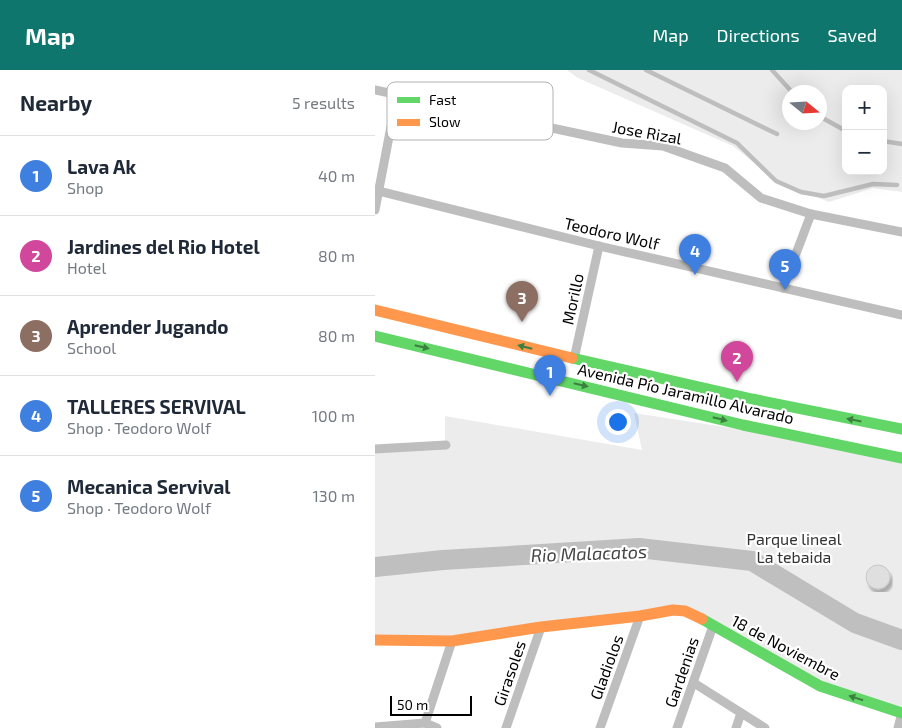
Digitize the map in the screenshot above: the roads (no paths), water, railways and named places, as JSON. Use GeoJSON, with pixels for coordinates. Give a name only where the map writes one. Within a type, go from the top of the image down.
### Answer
{"type":"FeatureCollection","features":[{"type":"Feature","properties":{"kind":"main road","name":"Avenida Pío Jaramillo Alvarado"},"geometry":{"type":"LineString","coordinates":[[375,310],[752,400],[902,429]]}},
{"type":"Feature","properties":{"kind":"main road","name":"Avenida Pío Jaramillo Alvarado"},"geometry":{"type":"LineString","coordinates":[[375,336],[743,424],[902,458]]}},
{"type":"Feature","properties":{"kind":"main road","name":"18 de Noviembre"},"geometry":{"type":"LineString","coordinates":[[375,640],[452,641],[541,627],[640,616],[673,610],[685,611],[820,686],[902,713]]}},
{"type":"Feature","properties":{"kind":"street","name":"Jose Rizal"},"geometry":{"type":"LineString","coordinates":[[553,128],[622,143],[663,146],[725,168],[761,198],[811,214],[902,232]]}},
{"type":"Feature","properties":{"kind":"street"},"geometry":{"type":"LineString","coordinates":[[375,210],[388,140]]}},
{"type":"Feature","properties":{"kind":"street","name":"Teodoro Wolf"},"geometry":{"type":"LineString","coordinates":[[377,191],[599,246],[902,315]]}},
{"type":"Feature","properties":{"kind":"street"},"geometry":{"type":"LineString","coordinates":[[783,288],[811,214]]}},
{"type":"Feature","properties":{"kind":"street","name":"Morillo"},"geometry":{"type":"LineString","coordinates":[[574,359],[599,246]]}},
{"type":"Feature","properties":{"kind":"street"},"geometry":{"type":"LineString","coordinates":[[375,450],[445,445]]}},
{"type":"Feature","properties":{"kind":"street","name":"Gladiolos"},"geometry":{"type":"LineString","coordinates":[[600,728],[640,616]]}},
{"type":"Feature","properties":{"kind":"street","name":"Gardenias"},"geometry":{"type":"LineString","coordinates":[[677,728],[713,626]]}},
{"type":"Feature","properties":{"kind":"street","name":"Girasoles"},"geometry":{"type":"LineString","coordinates":[[506,728],[541,627]]}},
{"type":"Feature","properties":{"kind":"street"},"geometry":{"type":"LineString","coordinates":[[425,723],[452,641]]}},
{"type":"Feature","properties":{"kind":"street"},"geometry":{"type":"LineString","coordinates":[[694,683],[765,728]]}},
{"type":"Feature","properties":{"kind":"street"},"geometry":{"type":"LineString","coordinates":[[737,728],[741,713]]}},
{"type":"Feature","properties":{"kind":"street"},"geometry":{"type":"LineString","coordinates":[[898,728],[902,713]]}},
{"type":"Feature","properties":{"kind":"street"},"geometry":{"type":"LineString","coordinates":[[375,727],[425,723],[437,728]]}},
{"type":"Feature","properties":{"kind":"lane"},"geometry":{"type":"LineString","coordinates":[[589,70],[737,142],[776,181],[801,192],[824,196],[873,184],[897,185]]}},
{"type":"Feature","properties":{"kind":"lane"},"geometry":{"type":"LineString","coordinates":[[646,70],[777,134]]}},
{"type":"Feature","properties":{"kind":"lane"},"geometry":{"type":"LineString","coordinates":[[772,70],[786,85]]}},
{"type":"Feature","properties":{"kind":"lane"},"geometry":{"type":"LineString","coordinates":[[827,120],[844,130]]}},
{"type":"Feature","properties":{"kind":"lane"},"geometry":{"type":"LineString","coordinates":[[887,142],[902,144]]}},
{"type":"Feature","properties":{"kind":"waterway","name":"Rio Malacatos"},"geometry":{"type":"LineString","coordinates":[[375,567],[443,560],[639,548],[752,561],[855,623],[902,640]]}},
{"type":"Feature","properties":{"kind":"place","name":"TALLERES SERVIVAL"},"geometry":{"type":"Point","coordinates":[695,275]}},
{"type":"Feature","properties":{"kind":"place","name":"Mecanica Servival"},"geometry":{"type":"Point","coordinates":[785,290]}},
{"type":"Feature","properties":{"kind":"place","name":"Aprender Jugando"},"geometry":{"type":"Point","coordinates":[522,322]}},
{"type":"Feature","properties":{"kind":"place","name":"Jardines del Rio Hotel"},"geometry":{"type":"Point","coordinates":[737,382]}},
{"type":"Feature","properties":{"kind":"place","name":"Lava Ak"},"geometry":{"type":"Point","coordinates":[550,396]}},
{"type":"Feature","properties":{"kind":"park label","name":"Parque lineal La tebaida"},"geometry":{"type":"Point","coordinates":[794,547]}}]}
